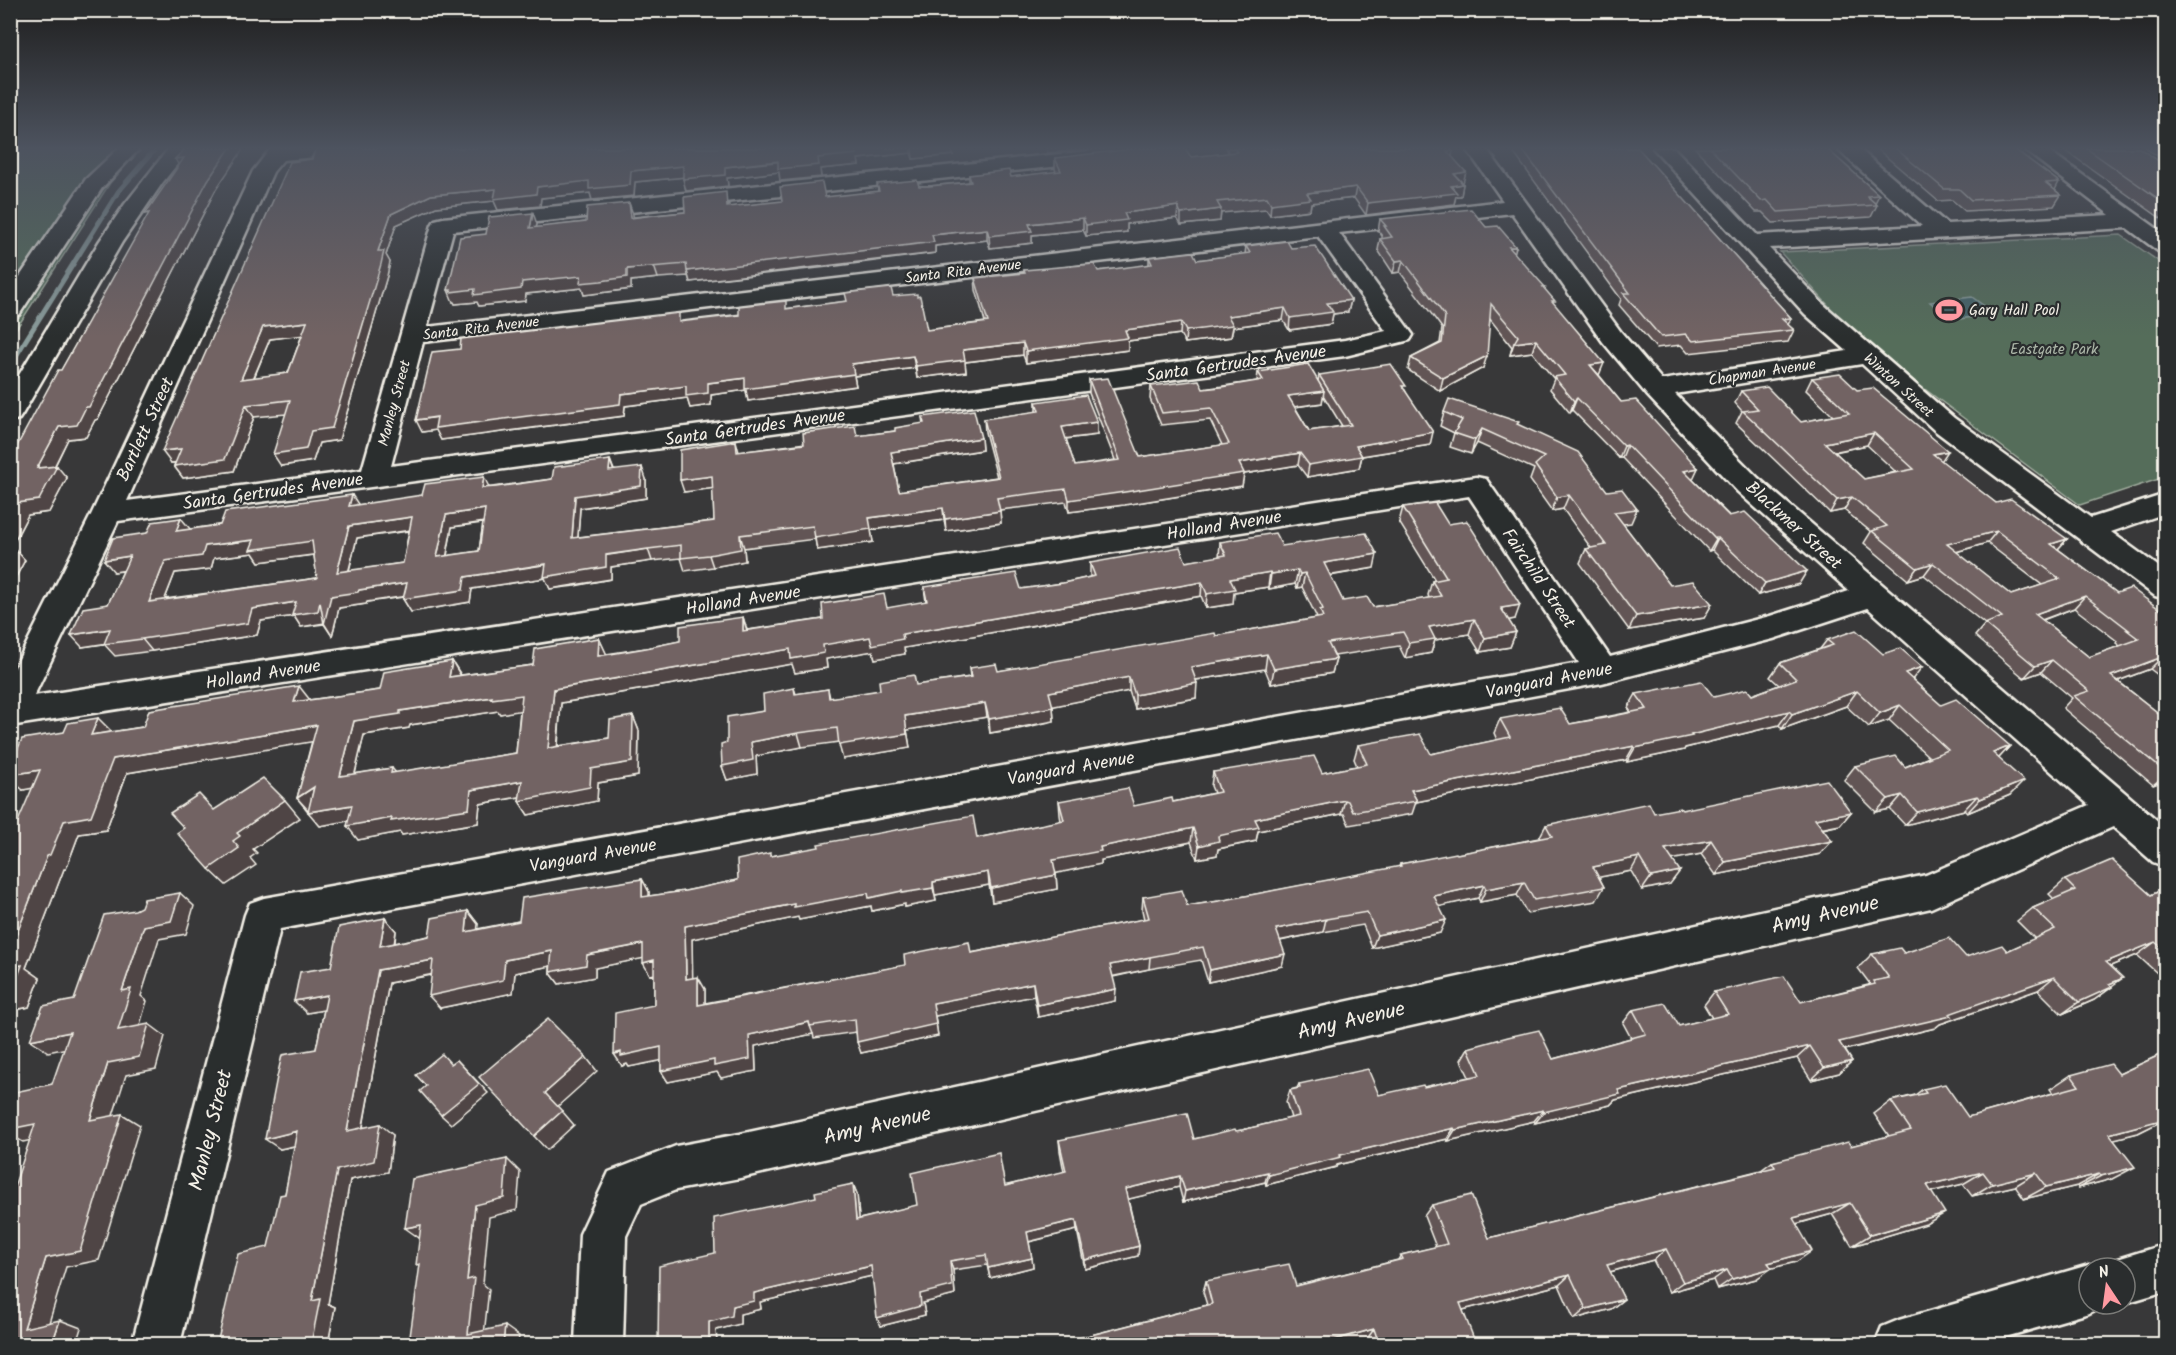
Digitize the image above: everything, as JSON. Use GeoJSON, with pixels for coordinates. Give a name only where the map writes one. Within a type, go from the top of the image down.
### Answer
{"type":"FeatureCollection","features":[{"type":"Feature","properties":{"kind":"street"},"geometry":{"type":"LineString","coordinates":[[10,310],[76,211]]}},
{"type":"Feature","properties":{"kind":"street"},"geometry":{"type":"LineString","coordinates":[[10,413],[131,211]]}},
{"type":"Feature","properties":{"kind":"street","name":"Bartlett Street"},"geometry":{"type":"LineString","coordinates":[[10,713],[107,513],[245,211]]}},
{"type":"Feature","properties":{"kind":"street","name":"Manley Street"},"geometry":{"type":"LineString","coordinates":[[374,477],[443,225],[574,211]]}},
{"type":"Feature","properties":{"kind":"street","name":"Santa Rita Avenue"},"geometry":{"type":"LineString","coordinates":[[411,336],[1470,211]]}},
{"type":"Feature","properties":{"kind":"street","name":"Blackmer Street"},"geometry":{"type":"LineString","coordinates":[[1520,211],[1612,337],[1656,389],[1748,485],[2166,851]]}},
{"type":"Feature","properties":{"kind":"street","name":"Winton Street"},"geometry":{"type":"LineString","coordinates":[[1722,211],[1814,309],[1944,424],[2166,588]]}},
{"type":"Feature","properties":{"kind":"street"},"geometry":{"type":"LineString","coordinates":[[1918,211],[1942,232]]}},
{"type":"Feature","properties":{"kind":"street"},"geometry":{"type":"LineString","coordinates":[[2117,211],[2166,246]]}},
{"type":"Feature","properties":{"kind":"street"},"geometry":{"type":"LineString","coordinates":[[1751,242],[2130,221]]}},
{"type":"Feature","properties":{"kind":"street","name":"Santa Gertrudes Avenue"},"geometry":{"type":"LineString","coordinates":[[107,513],[1334,350],[1401,335],[1324,228]]}},
{"type":"Feature","properties":{"kind":"street","name":"Chapman Avenue"},"geometry":{"type":"LineString","coordinates":[[1656,389],[1867,356]]}},
{"type":"Feature","properties":{"kind":"street","name":"Fairchild Street"},"geometry":{"type":"LineString","coordinates":[[1476,486],[1602,671]]}},
{"type":"Feature","properties":{"kind":"street","name":"Holland Avenue"},"geometry":{"type":"LineString","coordinates":[[10,713],[1476,486]]}},
{"type":"Feature","properties":{"kind":"street"},"geometry":{"type":"LineString","coordinates":[[2086,530],[2166,502]]}},
{"type":"Feature","properties":{"kind":"street","name":"Vanguard Avenue"},"geometry":{"type":"LineString","coordinates":[[264,915],[1602,671],[1773,627],[1872,595]]}},
{"type":"Feature","properties":{"kind":"street","name":"Amy Avenue"},"geometry":{"type":"LineString","coordinates":[[599,1344],[603,1234],[625,1188],[676,1168],[1931,891],[2117,809]]}},
{"type":"Feature","properties":{"kind":"street","name":"Manley Street"},"geometry":{"type":"LineString","coordinates":[[156,1344],[264,915]]}},
{"type":"Feature","properties":{"kind":"street"},"geometry":{"type":"LineString","coordinates":[[2137,1275],[2166,1267]]}},
{"type":"Feature","properties":{"kind":"street"},"geometry":{"type":"LineString","coordinates":[[1899,1344],[2077,1292]]}},
{"type":"Feature","properties":{"kind":"green space"},"geometry":{"type":"Polygon","coordinates":[[[10,211],[92,211],[11,337],[10,211]]]}},
{"type":"Feature","properties":{"kind":"green space","name":"Eastgate Park"},"geometry":{"type":"Polygon","coordinates":[[[2121,235],[2165,266],[2165,477],[2080,505],[1918,384],[1836,314],[1780,252],[2121,235]]]}},
{"type":"Feature","properties":{"kind":"water"},"geometry":{"type":"Polygon","coordinates":[[[1972,297],[1995,314],[1952,320],[1930,302],[1972,297]]]}},
{"type":"Feature","properties":{"kind":"building"},"geometry":{"type":"Polygon","coordinates":[[[147,211],[192,211],[89,407],[86,407],[77,425],[59,427],[37,468],[57,466],[39,500],[17,503],[10,516],[10,459],[58,370],[61,370],[149,213],[145,214],[147,211]]]}},
{"type":"Feature","properties":{"kind":"building"},"geometry":{"type":"Polygon","coordinates":[[[268,211],[397,211],[391,214],[378,251],[384,251],[381,264],[332,428],[311,431],[306,449],[273,454],[290,400],[246,405],[225,459],[174,466],[181,449],[162,451],[268,211]],[[307,322],[263,327],[241,379],[288,373],[307,322]]]}},
{"type":"Feature","properties":{"kind":"building"},"geometry":{"type":"Polygon","coordinates":[[[587,211],[630,211],[631,218],[685,212],[1138,211],[1124,213],[1127,220],[1086,225],[1083,218],[1029,224],[1032,231],[989,236],[987,229],[932,235],[934,242],[687,271],[686,264],[627,269],[627,277],[601,281],[580,283],[581,276],[522,282],[521,289],[474,295],[475,289],[450,292],[451,290],[448,290],[460,237],[486,234],[489,217],[533,213],[530,228],[586,222],[587,211]]]}},
{"type":"Feature","properties":{"kind":"building"},"geometry":{"type":"Polygon","coordinates":[[[1180,211],[1203,211],[1181,214],[1180,211]]]}},
{"type":"Feature","properties":{"kind":"building"},"geometry":{"type":"Polygon","coordinates":[[[1451,211],[1473,211],[1486,227],[1498,226],[1516,247],[1509,247],[1545,287],[1543,287],[1555,301],[1552,301],[1604,363],[1590,365],[1621,402],[1636,400],[1698,468],[1684,471],[1729,516],[1745,512],[1807,571],[1765,583],[1718,538],[1716,539],[1627,445],[1624,446],[1577,398],[1574,401],[1554,377],[1565,375],[1536,340],[1514,343],[1518,336],[1491,304],[1487,356],[1443,378],[1411,358],[1442,343],[1445,316],[1403,260],[1396,261],[1380,239],[1392,237],[1380,219],[1451,211]]]}},
{"type":"Feature","properties":{"kind":"building"},"geometry":{"type":"Polygon","coordinates":[[[1569,211],[1695,211],[1791,318],[1782,319],[1794,330],[1693,341],[1686,334],[1661,337],[1623,293],[1630,293],[1569,211]]]}},
{"type":"Feature","properties":{"kind":"building"},"geometry":{"type":"Polygon","coordinates":[[[1287,241],[1291,248],[1315,246],[1351,300],[1327,303],[1333,312],[1290,318],[1285,308],[1228,316],[1233,325],[1186,331],[1181,322],[1125,330],[1128,338],[1026,351],[1023,343],[963,350],[965,360],[916,366],[913,356],[852,364],[854,374],[745,389],[745,378],[708,383],[708,393],[686,396],[686,386],[621,394],[620,404],[435,428],[437,417],[416,420],[432,352],[460,349],[461,339],[679,313],[679,322],[739,315],[739,306],[786,301],[786,309],[847,301],[845,293],[891,288],[893,296],[917,294],[917,297],[920,296],[927,330],[988,322],[975,278],[1025,273],[1024,270],[1094,264],[1098,271],[1152,264],[1149,257],[1193,252],[1197,260],[1250,253],[1246,246],[1287,241]]]}},
{"type":"Feature","properties":{"kind":"building"},"geometry":{"type":"Polygon","coordinates":[[[1308,364],[1324,391],[1288,396],[1309,431],[1351,425],[1319,375],[1391,364],[1406,386],[1402,386],[1433,432],[1356,446],[1362,456],[1309,465],[1300,453],[1239,463],[1244,473],[1125,492],[1069,500],[1066,489],[997,498],[1000,511],[945,519],[943,508],[869,518],[871,529],[815,538],[813,526],[740,535],[741,549],[709,555],[681,558],[681,545],[606,555],[606,567],[544,577],[546,564],[465,577],[463,590],[403,599],[407,583],[359,590],[331,596],[324,624],[320,602],[318,611],[292,615],[296,602],[252,609],[248,623],[142,639],[104,644],[110,629],[71,635],[83,608],[108,604],[130,556],[104,560],[113,538],[147,533],[152,522],[181,518],[176,531],[220,525],[225,512],[352,495],[349,506],[422,495],[425,484],[484,477],[482,488],[496,487],[552,479],[554,467],[610,460],[609,471],[642,467],[641,486],[575,496],[572,538],[714,521],[712,476],[680,480],[680,450],[736,441],[737,452],[804,444],[803,433],[855,426],[857,436],[895,431],[895,428],[924,423],[922,417],[974,410],[981,438],[891,452],[899,491],[999,477],[984,419],[1039,411],[1036,402],[1086,395],[1097,422],[1062,427],[1075,466],[1120,460],[1089,380],[1108,378],[1140,457],[1229,444],[1211,408],[1162,413],[1151,386],[1199,380],[1203,389],[1221,387],[1263,380],[1258,372],[1308,364]],[[485,509],[446,515],[437,557],[479,551],[485,509]],[[412,517],[349,526],[337,572],[403,563],[412,517]],[[254,540],[205,546],[202,556],[165,561],[149,602],[317,578],[312,541],[250,550],[254,540]]]}},
{"type":"Feature","properties":{"kind":"building"},"geometry":{"type":"Polygon","coordinates":[[[1840,374],[1857,390],[1873,388],[1948,451],[1933,454],[1996,503],[2011,499],[2067,539],[2051,544],[2117,593],[2131,588],[2166,614],[2166,660],[2162,657],[2111,676],[2166,719],[2166,773],[2074,696],[2089,691],[2052,660],[2035,666],[1985,624],[2002,617],[1933,563],[1917,568],[1872,531],[1887,526],[1852,497],[1837,500],[1743,411],[1758,409],[1741,391],[1767,387],[1801,422],[1849,413],[1812,378],[1840,374]],[[1874,433],[1825,443],[1864,479],[1914,469],[1874,433]],[[1997,531],[1947,544],[2011,595],[2060,579],[1997,531]],[[2085,596],[2035,614],[2089,657],[2139,639],[2085,596]]]}},
{"type":"Feature","properties":{"kind":"building"},"geometry":{"type":"Polygon","coordinates":[[[1449,399],[1519,422],[1517,424],[1578,452],[1607,491],[1622,489],[1637,509],[1614,512],[1670,585],[1693,581],[1712,604],[1636,616],[1586,549],[1606,545],[1569,495],[1557,497],[1535,465],[1544,457],[1482,429],[1475,440],[1454,433],[1462,420],[1444,412],[1449,399]]]}},
{"type":"Feature","properties":{"kind":"building"},"geometry":{"type":"Polygon","coordinates":[[[1435,503],[1448,524],[1467,521],[1520,605],[1501,608],[1516,632],[1485,638],[1474,619],[1429,627],[1435,639],[1409,643],[1403,632],[1328,643],[1336,659],[1274,669],[1267,654],[1191,667],[1197,683],[1135,695],[1129,677],[1049,692],[1053,707],[1018,714],[989,719],[985,703],[905,716],[907,734],[839,745],[837,728],[798,733],[751,742],[753,760],[722,766],[721,744],[727,742],[727,717],[764,711],[763,694],[794,688],[795,694],[828,689],[829,698],[880,690],[879,681],[914,675],[916,685],[971,677],[969,668],[996,664],[998,671],[1215,633],[1216,636],[1323,617],[1320,610],[1323,609],[1305,573],[1300,574],[1298,570],[1271,574],[1270,572],[1230,579],[1235,589],[1207,594],[1202,582],[902,634],[903,639],[872,645],[870,637],[823,645],[824,653],[791,659],[790,649],[554,689],[548,748],[609,738],[610,720],[633,716],[632,762],[591,769],[590,787],[519,801],[522,781],[471,790],[469,809],[347,826],[352,805],[308,812],[314,787],[297,798],[317,725],[113,759],[91,816],[64,821],[50,855],[47,856],[10,951],[10,840],[40,770],[10,775],[10,767],[22,739],[64,732],[68,723],[98,718],[91,735],[143,727],[149,710],[299,686],[294,702],[380,690],[384,672],[452,661],[449,677],[533,665],[535,649],[599,638],[598,656],[680,641],[680,626],[743,617],[743,631],[823,619],[822,604],[884,594],[887,608],[927,601],[924,587],[1016,573],[1021,589],[1063,583],[1095,576],[1090,563],[1180,547],[1186,562],[1226,555],[1220,542],[1275,533],[1282,546],[1366,533],[1377,554],[1324,563],[1343,601],[1367,597],[1373,607],[1441,596],[1432,581],[1447,578],[1403,507],[1435,503]],[[522,695],[491,699],[492,697],[400,711],[400,714],[354,721],[340,776],[392,768],[391,773],[516,753],[522,695]]]}},
{"type":"Feature","properties":{"kind":"building"},"geometry":{"type":"Polygon","coordinates":[[[1856,630],[1883,654],[1900,648],[1922,667],[1905,673],[1941,705],[1956,699],[2010,746],[1993,753],[2024,781],[1980,799],[1977,796],[1917,812],[1902,795],[1888,799],[1855,766],[1896,756],[1905,767],[1948,750],[1900,705],[1880,713],[1857,691],[1792,714],[1789,711],[1635,748],[1634,746],[1411,790],[1417,801],[1353,812],[1348,801],[1345,800],[1255,819],[1259,827],[1218,836],[1219,841],[1199,846],[1193,828],[1100,847],[1101,851],[1053,860],[1056,875],[991,888],[988,872],[933,882],[933,888],[902,893],[902,891],[869,898],[868,893],[794,907],[794,904],[685,926],[686,979],[698,977],[698,1005],[905,965],[904,955],[969,942],[971,953],[1149,918],[1143,897],[1182,890],[1187,906],[1219,901],[1552,836],[1546,825],[1649,803],[1654,813],[1680,808],[1682,810],[1827,780],[1851,812],[1815,819],[1832,841],[1725,862],[1711,840],[1665,849],[1680,871],[1651,877],[1639,857],[1593,867],[1604,887],[1534,900],[1524,882],[1486,889],[1484,885],[1434,896],[1446,920],[1377,935],[1367,912],[1276,929],[1285,954],[1210,970],[1203,947],[1110,965],[1116,989],[1037,1005],[1033,983],[933,1003],[936,1024],[857,1042],[855,1019],[810,1026],[809,1022],[749,1035],[750,1059],[714,1066],[714,1060],[661,1071],[661,1047],[621,1056],[621,1052],[614,1054],[615,1013],[654,1005],[654,960],[643,963],[643,944],[587,955],[586,965],[550,972],[552,951],[505,960],[503,980],[429,996],[433,960],[378,970],[347,1131],[380,1124],[374,1161],[337,1170],[312,1301],[320,1299],[311,1344],[217,1344],[238,1254],[268,1247],[280,1195],[285,1194],[297,1131],[265,1139],[277,1077],[282,1055],[316,1049],[327,995],[294,1001],[300,972],[331,967],[339,927],[385,918],[380,946],[429,936],[432,918],[468,911],[466,932],[519,921],[522,898],[642,879],[642,897],[685,891],[738,880],[737,860],[819,847],[818,844],[973,816],[977,838],[1064,820],[1059,801],[1128,788],[1134,806],[1172,798],[1173,802],[1220,792],[1213,772],[1314,756],[1322,773],[1367,764],[1358,745],[1420,734],[1431,754],[1510,737],[1500,719],[1560,708],[1570,724],[1604,718],[1647,709],[1636,694],[1701,681],[1714,697],[1747,689],[1752,695],[1796,679],[1780,663],[1833,645],[1827,640],[1856,630]]]}},
{"type":"Feature","properties":{"kind":"building"},"geometry":{"type":"Polygon","coordinates":[[[263,778],[285,800],[237,833],[240,836],[233,841],[239,848],[209,869],[177,833],[184,828],[170,813],[199,794],[214,810],[263,778]]]}},
{"type":"Feature","properties":{"kind":"building"},"geometry":{"type":"Polygon","coordinates":[[[2112,860],[2151,895],[2166,888],[2166,951],[2155,942],[2106,962],[2123,978],[2109,984],[2112,987],[2079,1002],[2054,977],[1949,1014],[1951,1016],[1839,1042],[1852,1061],[1824,1068],[1810,1046],[1618,1090],[1620,1094],[1544,1112],[1543,1110],[1455,1130],[1454,1128],[1340,1155],[1341,1157],[1269,1175],[1268,1172],[1185,1191],[1180,1176],[1125,1189],[1139,1246],[1085,1260],[1076,1220],[1027,1232],[1032,1258],[988,1268],[986,1255],[950,1261],[952,1286],[920,1294],[921,1306],[877,1318],[871,1266],[754,1293],[754,1301],[733,1306],[732,1316],[709,1322],[709,1344],[658,1344],[659,1266],[715,1253],[714,1218],[816,1197],[815,1192],[853,1184],[856,1220],[917,1205],[912,1173],[999,1153],[1005,1186],[1066,1171],[1059,1140],[1187,1113],[1194,1139],[1235,1129],[1236,1131],[1242,1130],[1299,1116],[1290,1090],[1300,1088],[1299,1084],[1368,1069],[1379,1095],[1423,1085],[1424,1087],[1480,1075],[1468,1048],[1508,1037],[1539,1030],[1553,1059],[1646,1034],[1633,1010],[1665,1003],[1679,1026],[1728,1014],[1714,992],[1784,976],[1801,1002],[1875,984],[1873,981],[1889,978],[1872,954],[1900,948],[1904,953],[1949,938],[1966,957],[2002,945],[2007,951],[2055,929],[2033,908],[2075,890],[2065,880],[2112,860]]]}},
{"type":"Feature","properties":{"kind":"building"},"geometry":{"type":"Polygon","coordinates":[[[180,893],[171,921],[144,926],[122,991],[131,989],[118,1030],[149,1024],[139,1057],[108,1063],[90,1120],[122,1114],[80,1251],[46,1258],[24,1328],[60,1320],[52,1344],[10,1344],[10,1199],[35,1124],[10,1129],[10,1093],[52,1084],[70,1032],[30,1040],[43,1006],[74,1000],[104,915],[135,910],[141,907],[144,899],[180,893]]]}},
{"type":"Feature","properties":{"kind":"building"},"geometry":{"type":"Polygon","coordinates":[[[22,965],[11,995],[10,995],[10,967],[22,965]]]}},
{"type":"Feature","properties":{"kind":"building"},"geometry":{"type":"Polygon","coordinates":[[[548,1019],[586,1057],[545,1093],[562,1111],[534,1136],[479,1077],[548,1019]]]}},
{"type":"Feature","properties":{"kind":"building"},"geometry":{"type":"Polygon","coordinates":[[[2166,1052],[2166,1118],[2109,1134],[2135,1167],[2046,1187],[2036,1173],[1992,1184],[1983,1172],[1927,1185],[1945,1213],[1870,1235],[1850,1203],[1793,1218],[1812,1251],[1768,1263],[1772,1268],[1732,1279],[1727,1270],[1683,1282],[1666,1249],[1607,1265],[1624,1299],[1586,1309],[1570,1275],[1460,1303],[1474,1339],[1455,1344],[1379,1344],[1374,1329],[1323,1343],[1322,1339],[1300,1344],[1056,1344],[1212,1304],[1206,1281],[1289,1264],[1296,1286],[1403,1259],[1401,1255],[1447,1244],[1432,1205],[1471,1195],[1489,1238],[1775,1167],[1772,1162],[1848,1142],[1851,1146],[1911,1130],[1891,1101],[1926,1093],[1923,1089],[1945,1084],[1968,1117],[2079,1086],[2071,1075],[2111,1064],[2119,1074],[2166,1052]]]}},
{"type":"Feature","properties":{"kind":"building"},"geometry":{"type":"Polygon","coordinates":[[[442,1054],[451,1064],[457,1060],[479,1084],[441,1115],[420,1091],[426,1086],[416,1075],[442,1054]]]}},
{"type":"Feature","properties":{"kind":"building"},"geometry":{"type":"Polygon","coordinates":[[[507,1159],[504,1198],[475,1205],[467,1280],[474,1278],[468,1334],[505,1326],[503,1344],[409,1344],[420,1264],[416,1265],[421,1225],[405,1228],[412,1179],[507,1159]]]}},
{"type":"Feature","properties":{"kind":"waterway"},"geometry":{"type":"LineString","coordinates":[[14,359],[106,211]]}},
{"type":"Feature","properties":{"kind":"waterway"},"geometry":{"type":"LineString","coordinates":[[10,365],[15,357]]}},
{"type":"Feature","properties":{"kind":"place","name":"Gary Hall Pool"},"geometry":{"type":"Point","coordinates":[1949,310]}}]}
